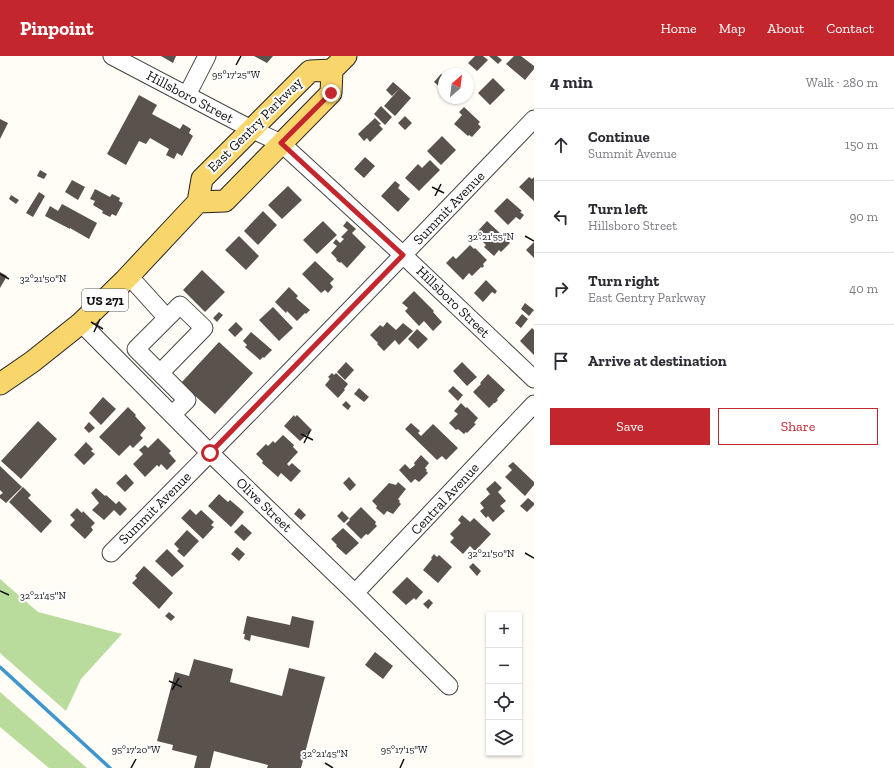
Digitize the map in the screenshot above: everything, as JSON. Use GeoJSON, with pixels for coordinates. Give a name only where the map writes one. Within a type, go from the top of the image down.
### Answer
{"type":"FeatureCollection","features":[{"type":"Feature","properties":{"kind":"main road","name":"East Gentry Parkway"},"geometry":{"type":"LineString","coordinates":[[339,63],[331,93],[224,201],[198,202],[202,178],[251,129],[310,71],[339,63]]}},
{"type":"Feature","properties":{"kind":"main road","name":"US 271"},"geometry":{"type":"LineString","coordinates":[[0,384],[32,362],[81,323],[129,276],[198,202]]}},
{"type":"Feature","properties":{"kind":"street","name":"Hillsboro Street"},"geometry":{"type":"LineString","coordinates":[[112,56],[251,129],[281,143],[403,255],[534,379]]}},
{"type":"Feature","properties":{"kind":"street"},"geometry":{"type":"LineString","coordinates":[[187,95],[207,56]]}},
{"type":"Feature","properties":{"kind":"street","name":"Summit Avenue"},"geometry":{"type":"LineString","coordinates":[[111,553],[534,119]]}},
{"type":"Feature","properties":{"kind":"street"},"geometry":{"type":"LineString","coordinates":[[129,276],[167,318]]}},
{"type":"Feature","properties":{"kind":"street"},"geometry":{"type":"LineString","coordinates":[[160,373],[204,328],[180,305],[136,349],[160,373],[187,400],[172,415]]}},
{"type":"Feature","properties":{"kind":"street","name":"Olive Street"},"geometry":{"type":"LineString","coordinates":[[81,323],[210,453],[449,686]]}},
{"type":"Feature","properties":{"kind":"street","name":"Central Avenue"},"geometry":{"type":"LineString","coordinates":[[355,593],[534,404]]}},
{"type":"Feature","properties":{"kind":"green space"},"geometry":{"type":"Polygon","coordinates":[[[0,579],[38,612],[122,634],[81,679],[66,711],[0,653],[0,579]]]}},
{"type":"Feature","properties":{"kind":"green space"},"geometry":{"type":"Polygon","coordinates":[[[0,692],[87,768],[49,768],[0,727],[0,692]]]}},
{"type":"Feature","properties":{"kind":"building"},"geometry":{"type":"Polygon","coordinates":[[[161,56],[176,56],[173,63],[161,56]]]}},
{"type":"Feature","properties":{"kind":"building"},"geometry":{"type":"Polygon","coordinates":[[[254,56],[273,56],[267,63],[254,56]]]}},
{"type":"Feature","properties":{"kind":"building"},"geometry":{"type":"Polygon","coordinates":[[[475,56],[483,56],[488,60],[477,71],[468,63],[475,56]]]}},
{"type":"Feature","properties":{"kind":"building"},"geometry":{"type":"Polygon","coordinates":[[[489,56],[497,56],[502,60],[498,64],[489,56]]]}},
{"type":"Feature","properties":{"kind":"building"},"geometry":{"type":"Polygon","coordinates":[[[514,56],[521,56],[534,66],[534,69],[525,80],[506,64],[514,56]]]}},
{"type":"Feature","properties":{"kind":"building"},"geometry":{"type":"Polygon","coordinates":[[[438,77],[438,86],[434,82],[438,77]]]}},
{"type":"Feature","properties":{"kind":"building"},"geometry":{"type":"Polygon","coordinates":[[[493,78],[505,90],[490,105],[478,93],[493,78]]]}},
{"type":"Feature","properties":{"kind":"building"},"geometry":{"type":"Polygon","coordinates":[[[393,82],[400,88],[392,96],[386,90],[393,82]]]}},
{"type":"Feature","properties":{"kind":"building"},"geometry":{"type":"Polygon","coordinates":[[[400,88],[411,98],[395,116],[384,106],[400,88]]]}},
{"type":"Feature","properties":{"kind":"building"},"geometry":{"type":"Polygon","coordinates":[[[139,95],[157,105],[152,114],[180,129],[183,124],[191,129],[189,133],[193,136],[182,156],[177,153],[174,159],[166,155],[169,149],[150,138],[146,144],[139,141],[126,165],[107,154],[139,95]]]}},
{"type":"Feature","properties":{"kind":"building"},"geometry":{"type":"Polygon","coordinates":[[[381,106],[392,117],[385,125],[374,114],[381,106]]]}},
{"type":"Feature","properties":{"kind":"building"},"geometry":{"type":"Polygon","coordinates":[[[464,107],[480,122],[478,124],[481,127],[472,137],[469,135],[468,136],[454,124],[462,115],[459,112],[464,107]]]}},
{"type":"Feature","properties":{"kind":"building"},"geometry":{"type":"Polygon","coordinates":[[[405,116],[412,123],[405,130],[398,123],[405,116]]]}},
{"type":"Feature","properties":{"kind":"building"},"geometry":{"type":"Polygon","coordinates":[[[375,118],[381,124],[379,125],[383,129],[370,142],[367,138],[364,141],[358,134],[375,118]]]}},
{"type":"Feature","properties":{"kind":"building"},"geometry":{"type":"Polygon","coordinates":[[[0,119],[8,123],[0,139],[0,119]]]}},
{"type":"Feature","properties":{"kind":"building"},"geometry":{"type":"Polygon","coordinates":[[[442,136],[456,150],[441,165],[427,151],[442,136]]]}},
{"type":"Feature","properties":{"kind":"building"},"geometry":{"type":"Polygon","coordinates":[[[365,157],[375,166],[364,178],[354,169],[365,157]]]}},
{"type":"Feature","properties":{"kind":"building"},"geometry":{"type":"Polygon","coordinates":[[[430,160],[440,170],[419,191],[405,178],[418,164],[422,168],[430,160]]]}},
{"type":"Feature","properties":{"kind":"building"},"geometry":{"type":"Polygon","coordinates":[[[40,170],[47,174],[44,179],[37,176],[40,170]]]}},
{"type":"Feature","properties":{"kind":"building"},"geometry":{"type":"Polygon","coordinates":[[[529,177],[532,179],[534,177],[534,201],[519,187],[529,177]]]}},
{"type":"Feature","properties":{"kind":"building"},"geometry":{"type":"Polygon","coordinates":[[[72,180],[85,187],[78,200],[65,192],[72,180]]]}},
{"type":"Feature","properties":{"kind":"building"},"geometry":{"type":"Polygon","coordinates":[[[395,181],[400,185],[398,188],[410,199],[398,212],[381,196],[395,181]]]}},
{"type":"Feature","properties":{"kind":"building"},"geometry":{"type":"Polygon","coordinates":[[[288,186],[302,200],[282,219],[268,205],[288,186]]]}},
{"type":"Feature","properties":{"kind":"building"},"geometry":{"type":"Polygon","coordinates":[[[95,189],[110,197],[112,194],[120,198],[119,201],[123,203],[116,216],[112,214],[110,217],[102,213],[103,211],[93,205],[95,201],[90,199],[95,189]]]}},
{"type":"Feature","properties":{"kind":"building"},"geometry":{"type":"Polygon","coordinates":[[[39,192],[45,196],[33,217],[26,213],[39,192]]]}},
{"type":"Feature","properties":{"kind":"building"},"geometry":{"type":"Polygon","coordinates":[[[11,195],[19,200],[16,204],[9,199],[11,195]]]}},
{"type":"Feature","properties":{"kind":"building"},"geometry":{"type":"Polygon","coordinates":[[[507,198],[522,211],[520,212],[524,215],[520,220],[516,217],[508,225],[494,211],[507,198]]]}},
{"type":"Feature","properties":{"kind":"building"},"geometry":{"type":"Polygon","coordinates":[[[62,204],[97,223],[89,239],[45,216],[50,206],[58,211],[62,204]]]}},
{"type":"Feature","properties":{"kind":"building"},"geometry":{"type":"Polygon","coordinates":[[[263,211],[277,225],[258,245],[244,231],[263,211]]]}},
{"type":"Feature","properties":{"kind":"building"},"geometry":{"type":"Polygon","coordinates":[[[323,221],[337,235],[317,254],[303,240],[323,221]]]}},
{"type":"Feature","properties":{"kind":"building"},"geometry":{"type":"Polygon","coordinates":[[[347,221],[356,229],[352,233],[366,247],[347,268],[341,262],[340,263],[336,260],[337,259],[331,253],[337,246],[333,243],[336,239],[340,243],[344,239],[341,237],[348,230],[343,226],[347,221]]]}},
{"type":"Feature","properties":{"kind":"building"},"geometry":{"type":"Polygon","coordinates":[[[487,221],[509,240],[508,241],[510,243],[501,252],[499,250],[494,256],[484,247],[486,245],[475,234],[487,221]]]}},
{"type":"Feature","properties":{"kind":"building"},"geometry":{"type":"Polygon","coordinates":[[[239,236],[259,256],[246,270],[225,250],[239,236]]]}},
{"type":"Feature","properties":{"kind":"building"},"geometry":{"type":"Polygon","coordinates":[[[534,242],[534,258],[526,250],[534,242]]]}},
{"type":"Feature","properties":{"kind":"building"},"geometry":{"type":"Polygon","coordinates":[[[470,245],[487,260],[483,264],[484,266],[482,268],[481,267],[472,276],[469,273],[463,280],[446,263],[453,256],[456,259],[470,245]]]}},
{"type":"Feature","properties":{"kind":"building"},"geometry":{"type":"Polygon","coordinates":[[[315,261],[334,279],[330,283],[333,287],[328,293],[325,290],[321,293],[302,274],[315,261]]]}},
{"type":"Feature","properties":{"kind":"building"},"geometry":{"type":"Polygon","coordinates":[[[202,270],[225,292],[205,312],[183,290],[202,270]]]}},
{"type":"Feature","properties":{"kind":"building"},"geometry":{"type":"Polygon","coordinates":[[[0,272],[7,276],[0,288],[0,272]]]}},
{"type":"Feature","properties":{"kind":"building"},"geometry":{"type":"Polygon","coordinates":[[[486,280],[497,291],[495,294],[492,292],[483,302],[474,293],[486,280]]]}},
{"type":"Feature","properties":{"kind":"building"},"geometry":{"type":"Polygon","coordinates":[[[289,287],[298,296],[296,298],[310,310],[297,321],[275,302],[289,287]]]}},
{"type":"Feature","properties":{"kind":"building"},"geometry":{"type":"Polygon","coordinates":[[[414,291],[434,311],[433,312],[442,322],[433,331],[424,321],[419,326],[405,311],[408,308],[402,303],[414,291]]]}},
{"type":"Feature","properties":{"kind":"building"},"geometry":{"type":"Polygon","coordinates":[[[525,303],[534,310],[529,316],[521,309],[525,303]]]}},
{"type":"Feature","properties":{"kind":"building"},"geometry":{"type":"Polygon","coordinates":[[[273,307],[293,328],[279,341],[259,320],[273,307]]]}},
{"type":"Feature","properties":{"kind":"building"},"geometry":{"type":"Polygon","coordinates":[[[219,312],[223,315],[217,322],[213,318],[219,312]]]}},
{"type":"Feature","properties":{"kind":"building"},"geometry":{"type":"Polygon","coordinates":[[[522,314],[528,319],[521,328],[515,323],[522,314]]]}},
{"type":"Feature","properties":{"kind":"building"},"geometry":{"type":"Polygon","coordinates":[[[236,322],[243,329],[235,337],[228,330],[236,322]]]}},
{"type":"Feature","properties":{"kind":"building"},"geometry":{"type":"Polygon","coordinates":[[[387,322],[396,330],[403,323],[413,331],[399,345],[395,340],[384,351],[370,335],[380,325],[383,327],[387,322]]]}},
{"type":"Feature","properties":{"kind":"building"},"geometry":{"type":"Polygon","coordinates":[[[532,328],[534,330],[534,355],[520,341],[532,328]]]}},
{"type":"Feature","properties":{"kind":"building"},"geometry":{"type":"Polygon","coordinates":[[[417,329],[428,339],[418,349],[408,339],[417,329]]]}},
{"type":"Feature","properties":{"kind":"building"},"geometry":{"type":"Polygon","coordinates":[[[251,332],[272,350],[260,360],[245,347],[247,345],[243,341],[251,332]]]}},
{"type":"Feature","properties":{"kind":"building"},"geometry":{"type":"Polygon","coordinates":[[[219,342],[253,373],[215,414],[181,383],[219,342]]]}},
{"type":"Feature","properties":{"kind":"building"},"geometry":{"type":"Polygon","coordinates":[[[346,362],[354,370],[345,380],[337,372],[346,362]]]}},
{"type":"Feature","properties":{"kind":"building"},"geometry":{"type":"Polygon","coordinates":[[[462,362],[477,377],[467,386],[453,371],[462,362]]]}},
{"type":"Feature","properties":{"kind":"building"},"geometry":{"type":"Polygon","coordinates":[[[332,373],[334,375],[336,373],[348,384],[338,398],[325,385],[330,379],[328,377],[332,373]]]}},
{"type":"Feature","properties":{"kind":"building"},"geometry":{"type":"Polygon","coordinates":[[[488,374],[505,390],[497,399],[498,400],[489,408],[473,392],[488,374]]]}},
{"type":"Feature","properties":{"kind":"building"},"geometry":{"type":"Polygon","coordinates":[[[453,386],[463,395],[458,401],[448,391],[453,386]]]}},
{"type":"Feature","properties":{"kind":"building"},"geometry":{"type":"Polygon","coordinates":[[[359,388],[369,397],[364,402],[354,394],[359,388]]]}},
{"type":"Feature","properties":{"kind":"building"},"geometry":{"type":"Polygon","coordinates":[[[103,397],[116,409],[101,425],[89,413],[103,397]]]}},
{"type":"Feature","properties":{"kind":"building"},"geometry":{"type":"Polygon","coordinates":[[[346,401],[351,406],[348,410],[342,405],[346,401]]]}},
{"type":"Feature","properties":{"kind":"building"},"geometry":{"type":"Polygon","coordinates":[[[461,403],[478,418],[474,423],[476,424],[464,434],[458,429],[456,430],[449,423],[458,414],[454,411],[461,403]]]}},
{"type":"Feature","properties":{"kind":"building"},"geometry":{"type":"Polygon","coordinates":[[[128,407],[146,428],[140,435],[143,438],[133,448],[130,445],[119,456],[99,437],[128,407]]]}},
{"type":"Feature","properties":{"kind":"building"},"geometry":{"type":"Polygon","coordinates":[[[294,415],[295,417],[297,415],[312,430],[300,441],[284,426],[294,415]]]}},
{"type":"Feature","properties":{"kind":"building"},"geometry":{"type":"Polygon","coordinates":[[[38,421],[57,439],[21,479],[1,461],[38,421]]]}},
{"type":"Feature","properties":{"kind":"building"},"geometry":{"type":"Polygon","coordinates":[[[89,422],[95,428],[89,433],[84,428],[89,422]]]}},
{"type":"Feature","properties":{"kind":"building"},"geometry":{"type":"Polygon","coordinates":[[[411,423],[420,431],[418,433],[421,436],[433,424],[458,448],[446,460],[442,456],[437,460],[405,429],[411,423]]]}},
{"type":"Feature","properties":{"kind":"building"},"geometry":{"type":"Polygon","coordinates":[[[283,435],[294,445],[293,447],[298,452],[287,464],[289,466],[292,463],[301,471],[291,482],[281,473],[278,477],[262,463],[263,461],[256,454],[266,444],[268,446],[273,441],[275,443],[283,435]]]}},
{"type":"Feature","properties":{"kind":"building"},"geometry":{"type":"Polygon","coordinates":[[[158,438],[171,451],[169,453],[176,461],[167,470],[161,464],[159,467],[157,465],[145,477],[133,464],[143,454],[139,450],[145,445],[148,448],[158,438]]]}},
{"type":"Feature","properties":{"kind":"building"},"geometry":{"type":"Polygon","coordinates":[[[86,442],[93,449],[91,451],[95,454],[84,465],[74,455],[86,442]]]}},
{"type":"Feature","properties":{"kind":"building"},"geometry":{"type":"Polygon","coordinates":[[[421,455],[429,463],[425,468],[428,473],[419,482],[415,479],[411,483],[399,470],[405,464],[410,469],[415,465],[414,463],[421,455]]]}},
{"type":"Feature","properties":{"kind":"building"},"geometry":{"type":"Polygon","coordinates":[[[513,462],[534,482],[534,485],[525,496],[505,477],[512,470],[508,466],[513,462]]]}},
{"type":"Feature","properties":{"kind":"building"},"geometry":{"type":"Polygon","coordinates":[[[0,466],[22,487],[6,503],[0,498],[0,495],[3,493],[0,490],[0,466]]]}},
{"type":"Feature","properties":{"kind":"building"},"geometry":{"type":"Polygon","coordinates":[[[126,474],[134,483],[125,492],[116,483],[126,474]]]}},
{"type":"Feature","properties":{"kind":"building"},"geometry":{"type":"Polygon","coordinates":[[[349,477],[356,485],[350,491],[343,483],[349,477]]]}},
{"type":"Feature","properties":{"kind":"building"},"geometry":{"type":"Polygon","coordinates":[[[495,481],[502,488],[498,492],[506,501],[500,506],[505,511],[493,522],[488,516],[486,518],[480,511],[484,508],[480,503],[490,494],[486,489],[495,481]]]}},
{"type":"Feature","properties":{"kind":"building"},"geometry":{"type":"Polygon","coordinates":[[[398,482],[406,489],[398,499],[401,504],[393,514],[387,511],[384,515],[376,508],[377,506],[372,501],[389,483],[396,485],[398,482]]]}},
{"type":"Feature","properties":{"kind":"building"},"geometry":{"type":"Polygon","coordinates":[[[23,487],[31,495],[28,498],[52,521],[41,533],[9,502],[23,487]]]}},
{"type":"Feature","properties":{"kind":"building"},"geometry":{"type":"Polygon","coordinates":[[[96,488],[116,504],[119,501],[127,509],[120,516],[114,510],[104,520],[92,510],[99,503],[91,493],[96,488]]]}},
{"type":"Feature","properties":{"kind":"building"},"geometry":{"type":"Polygon","coordinates":[[[219,494],[228,502],[230,500],[244,512],[231,527],[208,506],[219,494]]]}},
{"type":"Feature","properties":{"kind":"building"},"geometry":{"type":"Polygon","coordinates":[[[528,498],[534,503],[534,505],[527,512],[520,506],[528,498]]]}},
{"type":"Feature","properties":{"kind":"building"},"geometry":{"type":"Polygon","coordinates":[[[361,507],[376,522],[375,524],[377,526],[368,535],[366,534],[361,539],[346,524],[361,507]]]}},
{"type":"Feature","properties":{"kind":"building"},"geometry":{"type":"Polygon","coordinates":[[[77,508],[82,513],[83,511],[95,523],[91,527],[93,530],[85,539],[70,525],[75,520],[70,515],[77,508]]]}},
{"type":"Feature","properties":{"kind":"building"},"geometry":{"type":"Polygon","coordinates":[[[299,508],[306,515],[301,520],[294,514],[299,508]]]}},
{"type":"Feature","properties":{"kind":"building"},"geometry":{"type":"Polygon","coordinates":[[[190,509],[196,515],[201,510],[214,522],[211,525],[214,527],[203,539],[181,518],[190,509]]]}},
{"type":"Feature","properties":{"kind":"building"},"geometry":{"type":"Polygon","coordinates":[[[342,511],[349,518],[344,523],[337,516],[342,511]]]}},
{"type":"Feature","properties":{"kind":"building"},"geometry":{"type":"Polygon","coordinates":[[[462,515],[470,522],[474,518],[491,534],[475,551],[470,546],[463,554],[450,542],[454,538],[450,534],[461,523],[458,520],[462,515]]]}},
{"type":"Feature","properties":{"kind":"building"},"geometry":{"type":"Polygon","coordinates":[[[242,524],[252,533],[244,541],[234,532],[242,524]]]}},
{"type":"Feature","properties":{"kind":"building"},"geometry":{"type":"Polygon","coordinates":[[[343,528],[359,543],[346,555],[331,539],[343,528]]]}},
{"type":"Feature","properties":{"kind":"building"},"geometry":{"type":"Polygon","coordinates":[[[187,530],[199,541],[184,557],[177,551],[179,549],[174,544],[187,530]]]}},
{"type":"Feature","properties":{"kind":"building"},"geometry":{"type":"Polygon","coordinates":[[[237,547],[245,554],[239,561],[231,554],[237,547]]]}},
{"type":"Feature","properties":{"kind":"building"},"geometry":{"type":"Polygon","coordinates":[[[167,549],[184,566],[172,577],[155,561],[167,549]]]}},
{"type":"Feature","properties":{"kind":"building"},"geometry":{"type":"Polygon","coordinates":[[[434,554],[437,557],[439,555],[452,567],[438,583],[423,570],[434,554]]]}},
{"type":"Feature","properties":{"kind":"building"},"geometry":{"type":"Polygon","coordinates":[[[473,563],[481,571],[477,576],[469,567],[473,563]]]}},
{"type":"Feature","properties":{"kind":"building"},"geometry":{"type":"Polygon","coordinates":[[[144,566],[173,593],[159,609],[132,583],[137,578],[135,576],[144,566]]]}},
{"type":"Feature","properties":{"kind":"building"},"geometry":{"type":"Polygon","coordinates":[[[407,577],[423,592],[416,600],[414,598],[406,605],[392,592],[407,577]]]}},
{"type":"Feature","properties":{"kind":"building"},"geometry":{"type":"Polygon","coordinates":[[[429,599],[433,603],[428,609],[423,604],[429,599]]]}},
{"type":"Feature","properties":{"kind":"building"},"geometry":{"type":"Polygon","coordinates":[[[169,612],[175,617],[171,621],[165,616],[169,612]]]}},
{"type":"Feature","properties":{"kind":"building"},"geometry":{"type":"Polygon","coordinates":[[[247,616],[290,625],[292,616],[314,621],[309,648],[251,635],[250,641],[244,639],[245,634],[243,634],[247,616]]]}},
{"type":"Feature","properties":{"kind":"building"},"geometry":{"type":"Polygon","coordinates":[[[375,652],[393,666],[383,679],[365,665],[375,652]]]}},
{"type":"Feature","properties":{"kind":"building"},"geometry":{"type":"Polygon","coordinates":[[[194,659],[233,669],[230,682],[282,696],[289,668],[325,677],[301,768],[267,768],[268,765],[214,751],[210,768],[194,768],[197,756],[172,750],[173,745],[157,741],[175,672],[189,676],[194,659]]]}},
{"type":"Feature","properties":{"kind":"waterway"},"geometry":{"type":"LineString","coordinates":[[0,667],[110,768]]}},
{"type":"Feature","properties":{"kind":"route"},"geometry":{"type":"LineString","coordinates":[[210,453],[403,255],[281,143],[331,93]]}}]}
